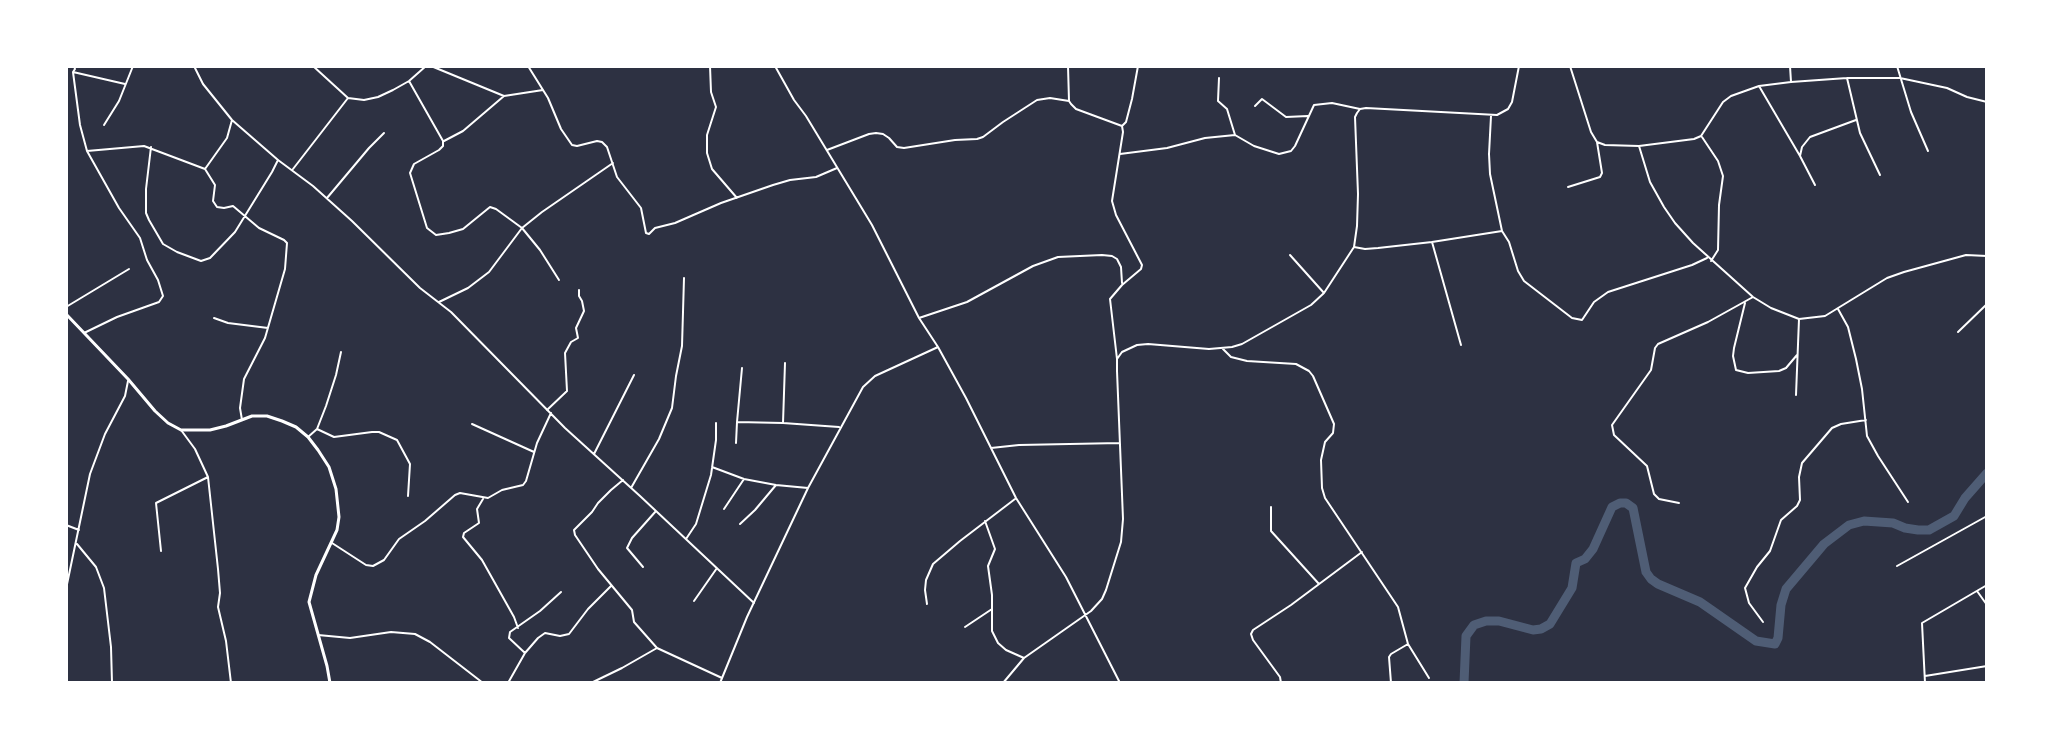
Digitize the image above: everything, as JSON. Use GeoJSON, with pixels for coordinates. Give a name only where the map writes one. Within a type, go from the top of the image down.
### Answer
{"type":"FeatureCollection","features":[{"type":"Feature","properties":{"kind":"street"},"geometry":{"type":"LineString","coordinates":[[74,66],[80,125],[87,152],[119,208],[140,238],[163,296],[159,302],[117,317],[84,333]]}},
{"type":"Feature","properties":{"kind":"street"},"geometry":{"type":"LineString","coordinates":[[104,125],[119,101],[134,66]]}},
{"type":"Feature","properties":{"kind":"street"},"geometry":{"type":"LineString","coordinates":[[194,66],[203,84],[232,120],[327,198],[415,284],[467,328],[551,413],[754,603]]}},
{"type":"Feature","properties":{"kind":"street"},"geometry":{"type":"LineString","coordinates":[[315,67],[320,66]]}},
{"type":"Feature","properties":{"kind":"street"},"geometry":{"type":"LineString","coordinates":[[315,67],[348,98],[364,100],[378,97],[409,81],[426,66]]}},
{"type":"Feature","properties":{"kind":"street"},"geometry":{"type":"LineString","coordinates":[[431,66],[504,96],[543,90]]}},
{"type":"Feature","properties":{"kind":"street"},"geometry":{"type":"LineString","coordinates":[[528,66],[543,90],[561,129],[572,145],[597,141],[607,147],[617,177],[641,208],[646,233],[649,234],[655,228],[675,223],[736,198],[790,180],[816,177],[837,168]]}},
{"type":"Feature","properties":{"kind":"street"},"geometry":{"type":"LineString","coordinates":[[710,66],[711,92],[717,106],[707,135],[707,153],[712,169],[736,198]]}},
{"type":"Feature","properties":{"kind":"street"},"geometry":{"type":"LineString","coordinates":[[775,66],[872,225],[919,318],[938,347],[1016,498],[1066,577],[1120,683]]}},
{"type":"Feature","properties":{"kind":"street"},"geometry":{"type":"LineString","coordinates":[[1068,66],[1069,101],[1076,109],[1122,126]]}},
{"type":"Feature","properties":{"kind":"street"},"geometry":{"type":"LineString","coordinates":[[1122,126],[1126,122],[1138,67],[1143,66]]}},
{"type":"Feature","properties":{"kind":"street"},"geometry":{"type":"LineString","coordinates":[[1120,154],[1167,148],[1205,138],[1235,135],[1254,146],[1279,154],[1286,153],[1295,146],[1314,105],[1324,102],[1360,110],[1366,108],[1491,116],[1508,109],[1512,102],[1519,66]]}},
{"type":"Feature","properties":{"kind":"street"},"geometry":{"type":"LineString","coordinates":[[1568,187],[1600,177],[1602,173],[1597,142],[1586,122],[1570,66]]}},
{"type":"Feature","properties":{"kind":"street"},"geometry":{"type":"LineString","coordinates":[[1790,66],[1791,82]]}},
{"type":"Feature","properties":{"kind":"street"},"geometry":{"type":"LineString","coordinates":[[1897,66],[1914,121],[1928,151]]}},
{"type":"Feature","properties":{"kind":"street"},"geometry":{"type":"LineString","coordinates":[[73,72],[126,84]]}},
{"type":"Feature","properties":{"kind":"street"},"geometry":{"type":"LineString","coordinates":[[1219,78],[1218,101],[1229,113],[1235,135]]}},
{"type":"Feature","properties":{"kind":"street"},"geometry":{"type":"LineString","coordinates":[[1597,142],[1605,145],[1639,146],[1694,139],[1701,136],[1727,99],[1759,86],[1791,82],[1847,78],[1900,78],[1938,85],[1967,97],[1987,102]]}},
{"type":"Feature","properties":{"kind":"street"},"geometry":{"type":"LineString","coordinates":[[1847,78],[1856,120],[1880,175]]}},
{"type":"Feature","properties":{"kind":"street"},"geometry":{"type":"LineString","coordinates":[[409,81],[443,141],[443,146],[439,150],[414,165],[410,173],[427,228],[431,233],[439,236],[463,229],[490,207],[501,211],[522,228],[540,250],[559,280]]}},
{"type":"Feature","properties":{"kind":"street"},"geometry":{"type":"LineString","coordinates":[[1759,86],[1815,185]]}},
{"type":"Feature","properties":{"kind":"street"},"geometry":{"type":"LineString","coordinates":[[443,141],[463,131],[504,96]]}},
{"type":"Feature","properties":{"kind":"street"},"geometry":{"type":"LineString","coordinates":[[292,169],[348,98]]}},
{"type":"Feature","properties":{"kind":"street"},"geometry":{"type":"LineString","coordinates":[[827,150],[876,133],[883,134],[897,147],[904,148],[983,138],[1037,100],[1050,98],[1069,101]]}},
{"type":"Feature","properties":{"kind":"street"},"geometry":{"type":"LineString","coordinates":[[1255,106],[1262,99],[1286,117],[1308,116]]}},
{"type":"Feature","properties":{"kind":"street"},"geometry":{"type":"LineString","coordinates":[[1117,359],[1129,348],[1148,344],[1223,349],[1242,344],[1311,305],[1324,293],[1354,247],[1358,194],[1355,117],[1360,110]]}},
{"type":"Feature","properties":{"kind":"street"},"geometry":{"type":"LineString","coordinates":[[1491,116],[1490,174],[1502,231],[1509,242],[1518,272],[1524,281],[1577,321],[1582,320],[1594,302],[1608,292],[1692,265],[1708,257]]}},
{"type":"Feature","properties":{"kind":"street"},"geometry":{"type":"LineString","coordinates":[[205,169],[226,138],[232,120]]}},
{"type":"Feature","properties":{"kind":"street"},"geometry":{"type":"LineString","coordinates":[[1800,156],[1802,147],[1810,137],[1856,120]]}},
{"type":"Feature","properties":{"kind":"street"},"geometry":{"type":"LineString","coordinates":[[1003,683],[1024,658],[1085,615],[1102,599],[1121,542],[1123,519],[1117,359],[1110,299],[1141,269],[1142,265],[1113,208],[1122,126]]}},
{"type":"Feature","properties":{"kind":"street"},"geometry":{"type":"LineString","coordinates":[[327,198],[384,133]]}},
{"type":"Feature","properties":{"kind":"street"},"geometry":{"type":"LineString","coordinates":[[1701,136],[1718,161],[1723,176],[1719,205],[1718,250],[1711,261]]}},
{"type":"Feature","properties":{"kind":"street"},"geometry":{"type":"LineString","coordinates":[[1639,146],[1650,182],[1675,223],[1711,261],[1754,297],[1778,311],[1799,319],[1825,316],[1887,278],[1904,272],[1966,255],[1987,256]]}},
{"type":"Feature","properties":{"kind":"street"},"geometry":{"type":"LineString","coordinates":[[87,152],[151,147],[178,160],[205,169],[215,185],[213,201],[217,207],[233,206],[259,228],[284,240],[288,247],[285,269],[262,346],[244,379],[240,408],[242,420]]}},
{"type":"Feature","properties":{"kind":"street"},"geometry":{"type":"LineString","coordinates":[[151,147],[146,189],[146,213],[154,231],[164,244],[201,261],[208,260],[236,232],[278,160]]}},
{"type":"Feature","properties":{"kind":"street"},"geometry":{"type":"LineString","coordinates":[[438,302],[468,288],[489,272],[522,228],[613,163]]}},
{"type":"Feature","properties":{"kind":"street"},"geometry":{"type":"LineString","coordinates":[[1354,247],[1378,248],[1502,231]]}},
{"type":"Feature","properties":{"kind":"street"},"geometry":{"type":"LineString","coordinates":[[1432,242],[1461,345]]}},
{"type":"Feature","properties":{"kind":"street"},"geometry":{"type":"LineString","coordinates":[[1290,255],[1324,293]]}},
{"type":"Feature","properties":{"kind":"street"},"geometry":{"type":"LineString","coordinates":[[919,318],[958,305],[1033,266],[1059,257],[1112,256],[1117,259],[1120,267],[1122,285]]}},
{"type":"Feature","properties":{"kind":"street"},"geometry":{"type":"LineString","coordinates":[[66,307],[129,269]]}},
{"type":"Feature","properties":{"kind":"street"},"geometry":{"type":"LineString","coordinates":[[631,488],[659,439],[672,408],[676,376],[682,355],[684,278]]}},
{"type":"Feature","properties":{"kind":"street"},"geometry":{"type":"LineString","coordinates":[[548,410],[567,391],[565,353],[571,342],[578,338],[576,328],[584,311],[579,290]]}},
{"type":"Feature","properties":{"kind":"street"},"geometry":{"type":"LineString","coordinates":[[1679,503],[1659,499],[1654,494],[1647,466],[1614,435],[1612,425],[1651,370],[1655,348],[1658,344],[1754,297]]}},
{"type":"Feature","properties":{"kind":"street"},"geometry":{"type":"LineString","coordinates":[[1745,303],[1732,356],[1736,370],[1748,373],[1779,371],[1786,368],[1797,356]]}},
{"type":"Feature","properties":{"kind":"street"},"geometry":{"type":"LineString","coordinates":[[1958,332],[1987,304]]}},
{"type":"Feature","properties":{"kind":"street"},"geometry":{"type":"LineString","coordinates":[[1838,309],[1848,327],[1862,389],[1867,436],[1908,502]]}},
{"type":"Feature","properties":{"kind":"street"},"geometry":{"type":"LineString","coordinates":[[66,314],[155,411],[168,423],[181,430],[195,449],[208,477],[220,593],[218,608],[226,641],[231,683]]}},
{"type":"Feature","properties":{"kind":"street"},"geometry":{"type":"LineString","coordinates":[[214,318],[228,323],[268,328]]}},
{"type":"Feature","properties":{"kind":"street"},"geometry":{"type":"LineString","coordinates":[[1796,395],[1799,319]]}},
{"type":"Feature","properties":{"kind":"street"},"geometry":{"type":"LineString","coordinates":[[720,683],[729,658],[808,488],[868,380],[938,347]]}},
{"type":"Feature","properties":{"kind":"street"},"geometry":{"type":"LineString","coordinates":[[1223,349],[1232,357],[1247,361],[1296,364],[1313,376],[1334,424],[1323,451],[1322,488],[1325,498],[1398,607],[1408,644],[1429,678]]}},
{"type":"Feature","properties":{"kind":"street"},"geometry":{"type":"LineString","coordinates":[[308,437],[316,429],[336,375],[340,352]]}},
{"type":"Feature","properties":{"kind":"street"},"geometry":{"type":"LineString","coordinates":[[783,423],[785,363]]}},
{"type":"Feature","properties":{"kind":"street"},"geometry":{"type":"LineString","coordinates":[[736,443],[742,368]]}},
{"type":"Feature","properties":{"kind":"street"},"geometry":{"type":"LineString","coordinates":[[594,454],[634,375]]}},
{"type":"Feature","properties":{"kind":"street"},"geometry":{"type":"LineString","coordinates":[[66,589],[93,463],[125,396],[128,379]]}},
{"type":"Feature","properties":{"kind":"street"},"geometry":{"type":"LineString","coordinates":[[332,543],[360,562],[373,566],[384,560],[399,539],[425,521],[455,495],[460,493],[483,499],[525,483],[534,452],[551,413]]}},
{"type":"Feature","properties":{"kind":"street"},"geometry":{"type":"LineString","coordinates":[[181,430],[210,429],[226,426],[252,416],[267,416],[296,427],[308,437],[329,467],[336,489],[339,517],[332,543],[316,575],[309,602],[330,683]]}},
{"type":"Feature","properties":{"kind":"street"},"geometry":{"type":"LineString","coordinates":[[1763,622],[1749,603],[1745,588],[1757,567],[1770,551],[1781,520],[1797,506],[1800,500],[1799,477],[1802,463],[1832,428],[1841,424],[1866,420]]}},
{"type":"Feature","properties":{"kind":"street"},"geometry":{"type":"LineString","coordinates":[[738,422],[840,428]]}},
{"type":"Feature","properties":{"kind":"street"},"geometry":{"type":"LineString","coordinates":[[686,539],[694,530],[702,508],[712,467],[716,423]]}},
{"type":"Feature","properties":{"kind":"street"},"geometry":{"type":"LineString","coordinates":[[472,424],[534,452]]}},
{"type":"Feature","properties":{"kind":"street"},"geometry":{"type":"LineString","coordinates":[[316,429],[334,437],[379,432],[397,440],[410,464],[408,496]]}},
{"type":"Feature","properties":{"kind":"street"},"geometry":{"type":"LineString","coordinates":[[991,448],[1019,445],[1120,443]]}},
{"type":"Feature","properties":{"kind":"street"},"geometry":{"type":"LineString","coordinates":[[712,467],[744,479],[808,488]]}},
{"type":"Feature","properties":{"kind":"street"},"geometry":{"type":"LineString","coordinates":[[161,551],[156,503],[208,477]]}},
{"type":"Feature","properties":{"kind":"street"},"geometry":{"type":"LineString","coordinates":[[724,508],[744,479]]}},
{"type":"Feature","properties":{"kind":"street"},"geometry":{"type":"LineString","coordinates":[[623,480],[598,503],[574,532],[611,586],[632,610],[634,622],[657,648],[723,678]]}},
{"type":"Feature","properties":{"kind":"street"},"geometry":{"type":"LineString","coordinates":[[740,524],[776,485]]}},
{"type":"Feature","properties":{"kind":"street"},"geometry":{"type":"LineString","coordinates":[[927,604],[926,580],[933,564],[1016,498]]}},
{"type":"Feature","properties":{"kind":"street"},"geometry":{"type":"LineString","coordinates":[[483,499],[477,509],[478,523],[464,533],[463,537],[482,560],[518,628]]}},
{"type":"Feature","properties":{"kind":"street"},"geometry":{"type":"LineString","coordinates":[[1271,507],[1271,531],[1319,584]]}},
{"type":"Feature","properties":{"kind":"street"},"geometry":{"type":"LineString","coordinates":[[643,567],[627,548],[632,538],[656,511]]}},
{"type":"Feature","properties":{"kind":"street"},"geometry":{"type":"LineString","coordinates":[[1897,566],[1987,516]]}},
{"type":"Feature","properties":{"kind":"street"},"geometry":{"type":"LineString","coordinates":[[985,521],[995,549],[989,563],[993,636],[1006,650],[1024,658]]}},
{"type":"Feature","properties":{"kind":"street"},"geometry":{"type":"LineString","coordinates":[[66,525],[79,530]]}},
{"type":"Feature","properties":{"kind":"street"},"geometry":{"type":"LineString","coordinates":[[77,544],[96,567],[104,588],[111,647],[112,683]]}},
{"type":"Feature","properties":{"kind":"street"},"geometry":{"type":"LineString","coordinates":[[1281,683],[1280,677],[1253,640],[1251,634],[1253,630],[1362,552]]}},
{"type":"Feature","properties":{"kind":"street"},"geometry":{"type":"LineString","coordinates":[[693,601],[717,568]]}},
{"type":"Feature","properties":{"kind":"street"},"geometry":{"type":"LineString","coordinates":[[1925,683],[1922,623],[1987,585]]}},
{"type":"Feature","properties":{"kind":"street"},"geometry":{"type":"LineString","coordinates":[[508,683],[525,653],[542,634],[565,636],[569,634],[588,609],[611,586]]}},
{"type":"Feature","properties":{"kind":"street"},"geometry":{"type":"LineString","coordinates":[[1977,591],[1987,605]]}},
{"type":"Feature","properties":{"kind":"street"},"geometry":{"type":"LineString","coordinates":[[525,653],[509,638],[510,632],[561,592]]}},
{"type":"Feature","properties":{"kind":"street"},"geometry":{"type":"LineString","coordinates":[[965,627],[992,609]]}},
{"type":"Feature","properties":{"kind":"street"},"geometry":{"type":"LineString","coordinates":[[318,635],[350,639],[391,632],[415,634],[430,642],[483,683]]}},
{"type":"Feature","properties":{"kind":"street"},"geometry":{"type":"LineString","coordinates":[[1391,683],[1389,657],[1408,644]]}},
{"type":"Feature","properties":{"kind":"street"},"geometry":{"type":"LineString","coordinates":[[591,683],[657,648]]}},
{"type":"Feature","properties":{"kind":"street"},"geometry":{"type":"LineString","coordinates":[[1925,676],[1987,666]]}},
{"type":"Feature","properties":{"kind":"waterway"},"geometry":{"type":"LineString","coordinates":[[1464,683],[1466,636],[1474,625],[1486,621],[1499,621],[1533,630],[1550,624],[1572,588],[1576,563],[1585,559],[1593,549],[1612,507],[1620,503],[1626,503],[1633,508],[1646,572],[1651,579],[1700,602],[1756,641],[1775,644],[1786,589],[1824,544],[1849,525],[1864,521],[1893,523],[1905,528],[1929,530],[1954,516],[1965,498],[1987,473]]}}]}
